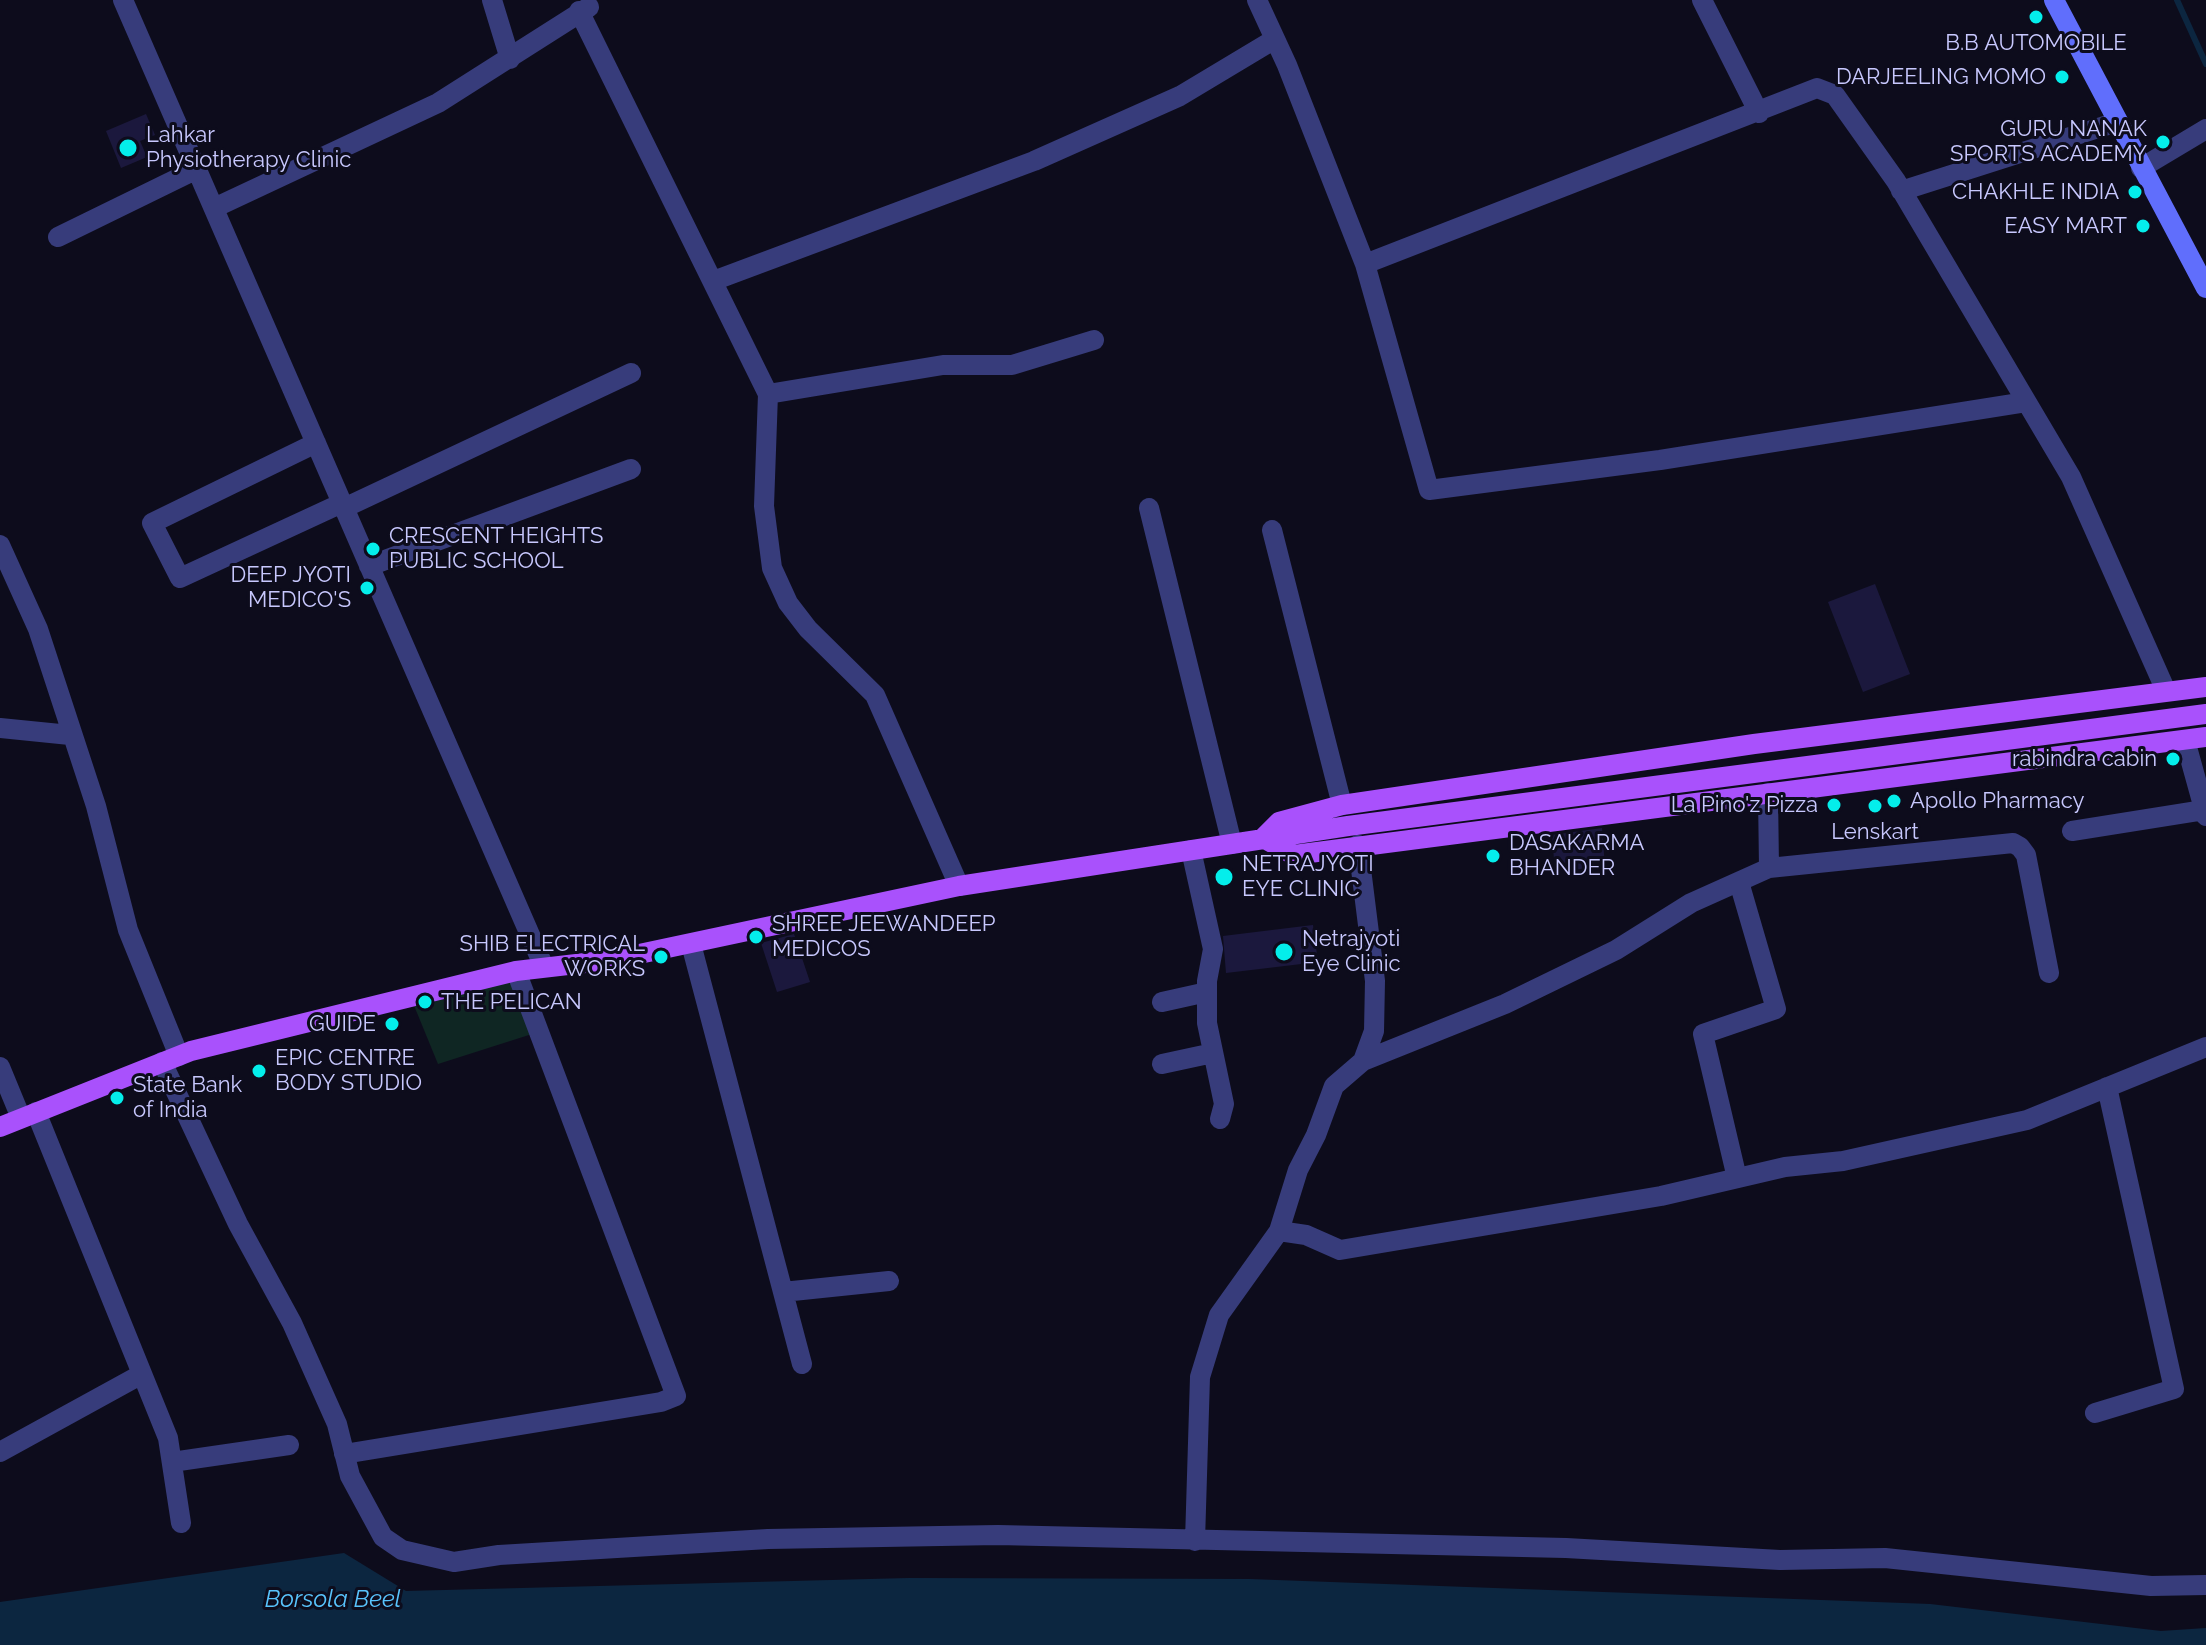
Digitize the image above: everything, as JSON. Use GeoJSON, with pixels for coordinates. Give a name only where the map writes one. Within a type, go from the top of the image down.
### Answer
{"type":"FeatureCollection","features":[{"type":"Feature","properties":{"kind":"main road"},"geometry":{"type":"LineString","coordinates":[[2054,0],[2206,288]]}},
{"type":"Feature","properties":{"kind":"main road"},"geometry":{"type":"LineString","coordinates":[[1263,838],[1279,822],[1342,805],[1754,744],[2206,687]]}},
{"type":"Feature","properties":{"kind":"main road"},"geometry":{"type":"LineString","coordinates":[[0,1127],[170,1059],[516,971],[611,960],[959,886],[1263,838],[2206,714]]}},
{"type":"Feature","properties":{"kind":"main road"},"geometry":{"type":"LineString","coordinates":[[1263,838],[1294,855],[2206,737]]}},
{"type":"Feature","properties":{"kind":"street"},"geometry":{"type":"LineString","coordinates":[[123,0],[544,967]]}},
{"type":"Feature","properties":{"kind":"street"},"geometry":{"type":"LineString","coordinates":[[492,0],[510,59]]}},
{"type":"Feature","properties":{"kind":"street"},"geometry":{"type":"LineString","coordinates":[[1257,0],[1365,264],[1429,490],[1660,460],[2026,402]]}},
{"type":"Feature","properties":{"kind":"street"},"geometry":{"type":"LineString","coordinates":[[1702,0],[1759,113]]}},
{"type":"Feature","properties":{"kind":"street"},"geometry":{"type":"LineString","coordinates":[[214,208],[438,103],[510,59],[582,6],[768,394],[764,506],[772,568],[788,603],[808,629],[875,695],[959,886]]}},
{"type":"Feature","properties":{"kind":"street"},"geometry":{"type":"LineString","coordinates":[[713,281],[1034,161],[1180,96],[1275,39]]}},
{"type":"Feature","properties":{"kind":"street"},"geometry":{"type":"LineString","coordinates":[[1365,264],[1817,88],[1835,95],[1848,108],[1901,191],[2071,477],[2166,691]]}},
{"type":"Feature","properties":{"kind":"street"},"geometry":{"type":"LineString","coordinates":[[1901,191],[2117,122]]}},
{"type":"Feature","properties":{"kind":"street"},"geometry":{"type":"LineString","coordinates":[[2141,168],[2202,132]]}},
{"type":"Feature","properties":{"kind":"street"},"geometry":{"type":"LineString","coordinates":[[58,237],[197,169]]}},
{"type":"Feature","properties":{"kind":"street"},"geometry":{"type":"LineString","coordinates":[[768,394],[943,365],[1012,365],[1094,340]]}},
{"type":"Feature","properties":{"kind":"street"},"geometry":{"type":"LineString","coordinates":[[316,443],[152,523],[180,578],[631,373]]}},
{"type":"Feature","properties":{"kind":"street"},"geometry":{"type":"LineString","coordinates":[[369,566],[631,469]]}},
{"type":"Feature","properties":{"kind":"street"},"geometry":{"type":"LineString","coordinates":[[1149,508],[1232,844]]}},
{"type":"Feature","properties":{"kind":"street"},"geometry":{"type":"LineString","coordinates":[[1272,530],[1342,805]]}},
{"type":"Feature","properties":{"kind":"street"},"geometry":{"type":"LineString","coordinates":[[0,545],[38,629],[70,735],[96,806],[128,930],[170,1059],[238,1224],[292,1323],[337,1424],[350,1476],[383,1537],[402,1550],[454,1562],[499,1555],[768,1539],[998,1535],[1566,1548],[1780,1560],[1885,1558],[2151,1586],[2206,1585]]}},
{"type":"Feature","properties":{"kind":"street"},"geometry":{"type":"LineString","coordinates":[[0,728],[70,735]]}},
{"type":"Feature","properties":{"kind":"street"},"geometry":{"type":"LineString","coordinates":[[2072,831],[2205,813],[2185,740]]}},
{"type":"Feature","properties":{"kind":"street"},"geometry":{"type":"LineString","coordinates":[[1768,793],[1769,868]]}},
{"type":"Feature","properties":{"kind":"street"},"geometry":{"type":"LineString","coordinates":[[1195,1541],[1200,1377],[1219,1315],[1279,1231],[1298,1170],[1316,1135],[1334,1086],[1363,1061],[1519,998],[1616,950],[1691,903],[1769,868],[2013,843],[2026,855],[2049,973]]}},
{"type":"Feature","properties":{"kind":"street"},"geometry":{"type":"LineString","coordinates":[[1358,845],[1375,981],[1374,1031],[1363,1061]]}},
{"type":"Feature","properties":{"kind":"street"},"geometry":{"type":"LineString","coordinates":[[1191,850],[1213,949],[1207,992],[1207,1023],[1224,1104],[1220,1119]]}},
{"type":"Feature","properties":{"kind":"street"},"geometry":{"type":"LineString","coordinates":[[1737,1178],[1703,1034],[1776,1009],[1739,882]]}},
{"type":"Feature","properties":{"kind":"street"},"geometry":{"type":"LineString","coordinates":[[691,944],[802,1364]]}},
{"type":"Feature","properties":{"kind":"street"},"geometry":{"type":"LineString","coordinates":[[344,1454],[661,1402],[676,1396],[516,971]]}},
{"type":"Feature","properties":{"kind":"street"},"geometry":{"type":"LineString","coordinates":[[1162,1002],[1207,992]]}},
{"type":"Feature","properties":{"kind":"street"},"geometry":{"type":"LineString","coordinates":[[1279,1231],[1306,1235],[1340,1250],[1661,1196],[1785,1167],[1843,1161],[2027,1120],[2206,1047]]}},
{"type":"Feature","properties":{"kind":"street"},"geometry":{"type":"LineString","coordinates":[[1162,1064],[1213,1053]]}},
{"type":"Feature","properties":{"kind":"street"},"geometry":{"type":"LineString","coordinates":[[0,1067],[29,1115],[168,1438],[181,1523]]}},
{"type":"Feature","properties":{"kind":"street"},"geometry":{"type":"LineString","coordinates":[[2095,1413],[2174,1389],[2107,1087]]}},
{"type":"Feature","properties":{"kind":"street"},"geometry":{"type":"LineString","coordinates":[[783,1292],[889,1281]]}},
{"type":"Feature","properties":{"kind":"street"},"geometry":{"type":"LineString","coordinates":[[0,1452],[142,1374]]}},
{"type":"Feature","properties":{"kind":"street"},"geometry":{"type":"LineString","coordinates":[[172,1462],[289,1445]]}},
{"type":"Feature","properties":{"kind":"green space"},"geometry":{"type":"Polygon","coordinates":[[[511,977],[532,1034],[438,1064],[413,1003],[511,977]]]}},
{"type":"Feature","properties":{"kind":"water","name":"Borsola Beel"},"geometry":{"type":"Polygon","coordinates":[[[344,1553],[406,1591],[909,1578],[1249,1579],[1930,1604],[2161,1631],[2206,1628],[2206,1645],[0,1645],[0,1602],[344,1553]]]}},
{"type":"Feature","properties":{"kind":"building"},"geometry":{"type":"Polygon","coordinates":[[[146,114],[155,135],[140,141],[147,157],[121,168],[106,131],[146,114]]]}},
{"type":"Feature","properties":{"kind":"building"},"geometry":{"type":"Polygon","coordinates":[[[1875,584],[1910,674],[1863,692],[1828,602],[1875,584]]]}},
{"type":"Feature","properties":{"kind":"building"},"geometry":{"type":"Polygon","coordinates":[[[1602,828],[1605,867],[1555,871],[1552,835],[1602,828]]]}},
{"type":"Feature","properties":{"kind":"building"},"geometry":{"type":"Polygon","coordinates":[[[1313,925],[1318,962],[1226,973],[1223,936],[1313,925]]]}},
{"type":"Feature","properties":{"kind":"building"},"geometry":{"type":"Polygon","coordinates":[[[794,934],[810,982],[777,992],[761,943],[794,934]]]}},
{"type":"Feature","properties":{"kind":"waterway"},"geometry":{"type":"LineString","coordinates":[[2177,0],[2206,64]]}},
{"type":"Feature","properties":{"kind":"place","name":"B.B AUTOMOBILE"},"geometry":{"type":"Point","coordinates":[2036,17]}},
{"type":"Feature","properties":{"kind":"place","name":"DARJEELING MOMO"},"geometry":{"type":"Point","coordinates":[2062,77]}},
{"type":"Feature","properties":{"kind":"place","name":"GURU NANAK SPORTS ACADEMY"},"geometry":{"type":"Point","coordinates":[2163,142]}},
{"type":"Feature","properties":{"kind":"place","name":"Lahkar Physiotherapy Clinic"},"geometry":{"type":"Point","coordinates":[128,148]}},
{"type":"Feature","properties":{"kind":"place","name":"CHAKHLE INDIA"},"geometry":{"type":"Point","coordinates":[2135,192]}},
{"type":"Feature","properties":{"kind":"place","name":"EASY MART"},"geometry":{"type":"Point","coordinates":[2143,226]}},
{"type":"Feature","properties":{"kind":"place","name":"CRESCENT HEIGHTS PUBLIC SCHOOL"},"geometry":{"type":"Point","coordinates":[373,549]}},
{"type":"Feature","properties":{"kind":"place","name":"DEEP JYOTI MEDICO'S"},"geometry":{"type":"Point","coordinates":[367,588]}},
{"type":"Feature","properties":{"kind":"place","name":"rabindra cabin"},"geometry":{"type":"Point","coordinates":[2173,759]}},
{"type":"Feature","properties":{"kind":"place","name":"Apollo Pharmacy"},"geometry":{"type":"Point","coordinates":[1894,801]}},
{"type":"Feature","properties":{"kind":"place","name":"La Pino'z Pizza"},"geometry":{"type":"Point","coordinates":[1834,805]}},
{"type":"Feature","properties":{"kind":"place","name":"Lenskart"},"geometry":{"type":"Point","coordinates":[1875,806]}},
{"type":"Feature","properties":{"kind":"place","name":"DASAKARMA BHANDER"},"geometry":{"type":"Point","coordinates":[1493,856]}},
{"type":"Feature","properties":{"kind":"place","name":"NETRAJYOTI EYE CLINIC"},"geometry":{"type":"Point","coordinates":[1224,877]}},
{"type":"Feature","properties":{"kind":"place","name":"SHREE JEEWANDEEP MEDICOS"},"geometry":{"type":"Point","coordinates":[756,937]}},
{"type":"Feature","properties":{"kind":"place","name":"Netrajyoti Eye Clinic"},"geometry":{"type":"Point","coordinates":[1284,952]}},
{"type":"Feature","properties":{"kind":"place","name":"SHIB ELECTRICAL WORKS"},"geometry":{"type":"Point","coordinates":[661,957]}},
{"type":"Feature","properties":{"kind":"place","name":"THE PELICAN"},"geometry":{"type":"Point","coordinates":[425,1002]}},
{"type":"Feature","properties":{"kind":"place","name":"GUIDE"},"geometry":{"type":"Point","coordinates":[392,1024]}},
{"type":"Feature","properties":{"kind":"place","name":"EPIC CENTRE BODY STUDIO"},"geometry":{"type":"Point","coordinates":[259,1071]}},
{"type":"Feature","properties":{"kind":"place","name":"State Bank of India"},"geometry":{"type":"Point","coordinates":[117,1098]}}]}
